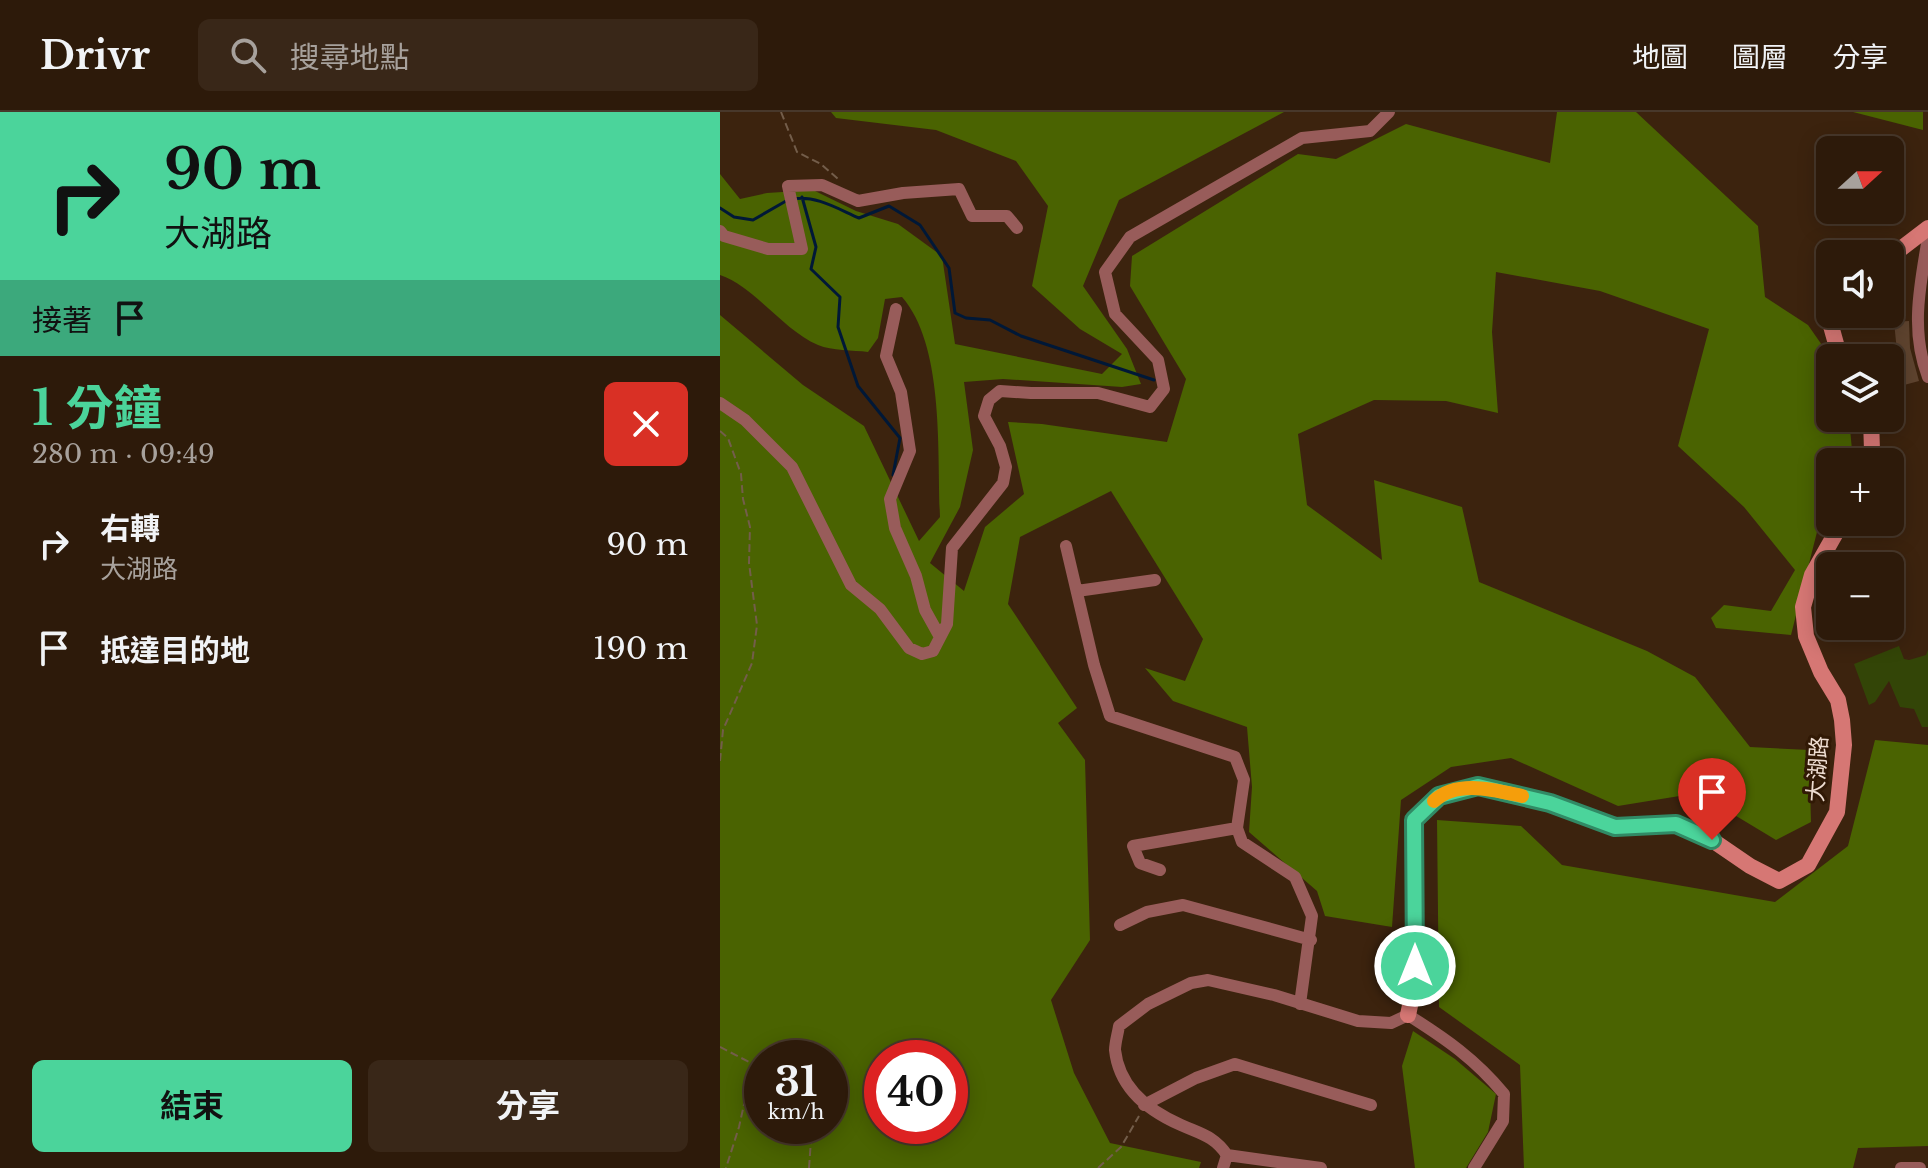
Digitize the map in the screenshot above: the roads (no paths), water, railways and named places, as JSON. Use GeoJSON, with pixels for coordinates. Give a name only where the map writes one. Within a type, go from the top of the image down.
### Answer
{"type":"FeatureCollection","features":[{"type":"Feature","properties":{"kind":"street"},"geometry":{"type":"LineString","coordinates":[[720,403],[745,420],[792,467],[851,585],[880,609],[909,648],[922,654],[933,651],[947,624],[952,548],[1003,483],[1005,475],[1000,446],[984,416],[989,400],[1000,391],[1098,393],[1150,407],[1164,389],[1158,360],[1115,314],[1105,272],[1130,237],[1302,138],[1370,131],[1389,112]]}},
{"type":"Feature","properties":{"kind":"street"},"geometry":{"type":"LineString","coordinates":[[720,231],[724,236],[768,249],[802,249],[788,186],[822,185],[858,201],[903,193],[959,189],[972,216],[1007,216],[1017,228]]}},
{"type":"Feature","properties":{"kind":"street"},"geometry":{"type":"LineString","coordinates":[[1904,246],[1928,228]]}},
{"type":"Feature","properties":{"kind":"street"},"geometry":{"type":"LineString","coordinates":[[1928,238],[1919,295],[1917,334],[1928,377]]}},
{"type":"Feature","properties":{"kind":"street"},"geometry":{"type":"LineString","coordinates":[[896,309],[886,356],[901,392],[910,451],[890,499],[895,528],[916,576],[925,610],[940,637]]}},
{"type":"Feature","properties":{"kind":"street","name":"大湖路"},"geometry":{"type":"LineString","coordinates":[[1408,1015],[1415,982],[1414,820],[1439,796],[1478,786],[1550,803],[1615,827],[1676,824],[1712,840],[1779,881],[1808,865],[1837,812],[1844,745],[1838,700],[1821,672],[1806,636],[1803,607],[1812,575],[1834,536]]}},
{"type":"Feature","properties":{"kind":"street"},"geometry":{"type":"LineString","coordinates":[[1066,546],[1094,665],[1110,716],[1235,757],[1244,780],[1237,828],[1242,842],[1295,877],[1312,916],[1300,1004]]}},
{"type":"Feature","properties":{"kind":"street"},"geometry":{"type":"LineString","coordinates":[[1077,591],[1155,580]]}},
{"type":"Feature","properties":{"kind":"street"},"geometry":{"type":"LineString","coordinates":[[1160,870],[1140,863],[1133,846],[1237,828]]}},
{"type":"Feature","properties":{"kind":"street"},"geometry":{"type":"LineString","coordinates":[[1120,925],[1147,912],[1183,905],[1311,940]]}},
{"type":"Feature","properties":{"kind":"street"},"geometry":{"type":"LineString","coordinates":[[1321,1168],[1227,1155],[1217,1141],[1144,1107],[1124,1078],[1115,1049],[1119,1026],[1148,1004],[1191,983],[1208,980],[1358,1021],[1391,1023],[1408,1015],[1483,1068],[1504,1094],[1503,1121],[1474,1168]]}},
{"type":"Feature","properties":{"kind":"street"},"geometry":{"type":"LineString","coordinates":[[1144,1107],[1196,1078],[1235,1064],[1371,1105]]}},
{"type":"Feature","properties":{"kind":"street"},"geometry":{"type":"LineString","coordinates":[[1223,1168],[1227,1155]]}},
{"type":"Feature","properties":{"kind":"street"},"geometry":{"type":"LineString","coordinates":[[1901,1168],[1920,1168]]}},
{"type":"Feature","properties":{"kind":"waterway"},"geometry":{"type":"LineString","coordinates":[[802,197],[816,247],[811,269],[840,297],[838,327],[858,386],[900,438],[893,475]]}},
{"type":"Feature","properties":{"kind":"waterway"},"geometry":{"type":"LineString","coordinates":[[793,199],[818,201],[859,218],[889,206],[920,225],[949,268],[955,313],[966,318],[990,320],[1021,336],[1154,380]]}},
{"type":"Feature","properties":{"kind":"waterway"},"geometry":{"type":"LineString","coordinates":[[720,208],[734,217],[753,220],[786,201]]}}]}
